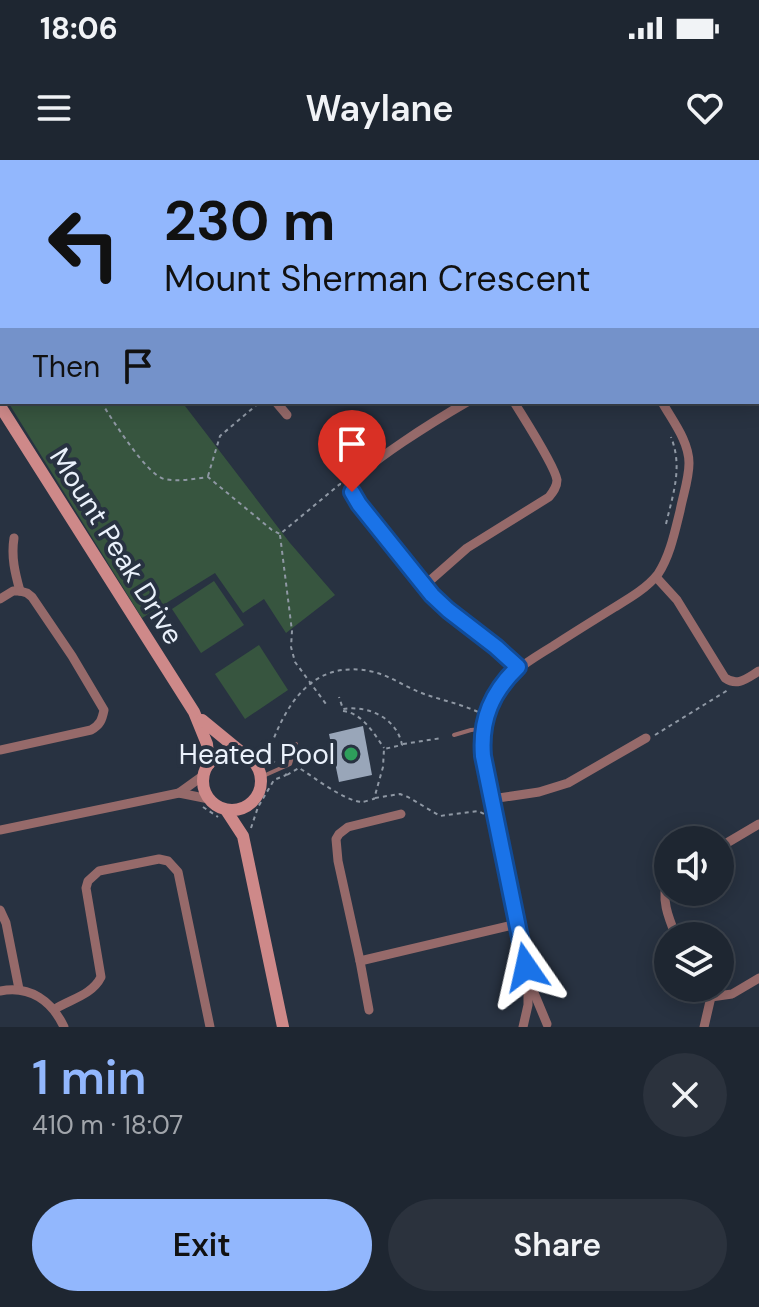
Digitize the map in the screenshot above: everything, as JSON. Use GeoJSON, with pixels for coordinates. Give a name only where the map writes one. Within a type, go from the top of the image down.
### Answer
{"type":"FeatureCollection","features":[{"type":"Feature","properties":{"kind":"street"},"geometry":{"type":"LineString","coordinates":[[278,404],[287,415]]}},
{"type":"Feature","properties":{"kind":"street"},"geometry":{"type":"LineString","coordinates":[[464,404],[409,437],[358,477],[352,487],[354,498],[448,610],[518,667]]}},
{"type":"Feature","properties":{"kind":"street"},"geometry":{"type":"LineString","coordinates":[[425,585],[467,548],[549,497],[555,488],[557,482],[550,464],[515,404]]}},
{"type":"Feature","properties":{"kind":"street"},"geometry":{"type":"LineString","coordinates":[[548,1025],[528,977],[480,729],[490,702],[518,667],[630,598],[656,577],[667,556],[689,464],[685,445],[663,404]]}},
{"type":"Feature","properties":{"kind":"street","name":"Mount Peak Drive"},"geometry":{"type":"LineString","coordinates":[[0,406],[194,712],[207,744],[204,802]]}},
{"type":"Feature","properties":{"kind":"street"},"geometry":{"type":"LineString","coordinates":[[14,538],[14,568],[20,591]]}},
{"type":"Feature","properties":{"kind":"street"},"geometry":{"type":"LineString","coordinates":[[656,577],[677,600],[725,678],[730,682],[743,681],[759,671]]}},
{"type":"Feature","properties":{"kind":"street"},"geometry":{"type":"LineString","coordinates":[[0,599],[13,591],[32,597],[104,710],[98,726],[91,730],[0,750]]}},
{"type":"Feature","properties":{"kind":"street","name":"Mount Peak Drive"},"geometry":{"type":"LineString","coordinates":[[194,712],[256,764],[261,777]]}},
{"type":"Feature","properties":{"kind":"street"},"geometry":{"type":"LineString","coordinates":[[492,799],[539,792],[581,778],[646,738]]}},
{"type":"Feature","properties":{"kind":"street"},"geometry":{"type":"LineString","coordinates":[[0,830],[179,793],[215,758],[234,752],[246,756]]}},
{"type":"Feature","properties":{"kind":"street"},"geometry":{"type":"LineString","coordinates":[[261,777],[260,790],[253,802],[243,836],[283,1027]]}},
{"type":"Feature","properties":{"kind":"street"},"geometry":{"type":"LineString","coordinates":[[179,793],[218,807],[243,836]]}},
{"type":"Feature","properties":{"kind":"street"},"geometry":{"type":"LineString","coordinates":[[224,815],[253,802]]}},
{"type":"Feature","properties":{"kind":"street"},"geometry":{"type":"LineString","coordinates":[[369,1010],[336,839],[348,827],[401,814]]}},
{"type":"Feature","properties":{"kind":"street"},"geometry":{"type":"LineString","coordinates":[[734,839],[759,824]]}},
{"type":"Feature","properties":{"kind":"street"},"geometry":{"type":"LineString","coordinates":[[55,1009],[74,997],[90,992],[101,977],[86,888],[88,881],[99,871],[159,859],[168,861],[178,872],[210,1027]]}},
{"type":"Feature","properties":{"kind":"street"},"geometry":{"type":"LineString","coordinates":[[0,910],[6,923],[19,989]]}},
{"type":"Feature","properties":{"kind":"street"},"geometry":{"type":"LineString","coordinates":[[360,961],[517,924]]}},
{"type":"Feature","properties":{"kind":"street"},"geometry":{"type":"LineString","coordinates":[[524,1027],[528,977]]}},
{"type":"Feature","properties":{"kind":"street"},"geometry":{"type":"LineString","coordinates":[[734,993],[759,978]]}},
{"type":"Feature","properties":{"kind":"street"},"geometry":{"type":"LineString","coordinates":[[0,991],[19,989],[37,997],[55,1009],[64,1027]]}},
{"type":"Feature","properties":{"kind":"street"},"geometry":{"type":"LineString","coordinates":[[704,1027],[707,1002]]}},
{"type":"Feature","properties":{"kind":"street"},"geometry":{"type":"LineString","coordinates":[[524,1027],[537,1021],[548,1025]]}},
{"type":"Feature","properties":{"kind":"lane"},"geometry":{"type":"LineString","coordinates":[[454,735],[480,729]]}},
{"type":"Feature","properties":{"kind":"lane"},"geometry":{"type":"LineString","coordinates":[[261,777],[290,764],[296,744]]}},
{"type":"Feature","properties":{"kind":"path"},"geometry":{"type":"LineString","coordinates":[[102,404],[156,476],[183,481],[208,477],[280,534]]}},
{"type":"Feature","properties":{"kind":"path"},"geometry":{"type":"LineString","coordinates":[[208,477],[220,436],[258,404]]}},
{"type":"Feature","properties":{"kind":"path"},"geometry":{"type":"LineString","coordinates":[[664,533],[678,475],[678,458],[669,430]]}},
{"type":"Feature","properties":{"kind":"path"},"geometry":{"type":"LineString","coordinates":[[280,534],[340,484],[352,487]]}},
{"type":"Feature","properties":{"kind":"path"},"geometry":{"type":"LineString","coordinates":[[280,534],[292,631],[292,656],[326,704]]}},
{"type":"Feature","properties":{"kind":"path"},"geometry":{"type":"LineString","coordinates":[[266,761],[295,698],[319,676],[343,670],[385,675],[428,696],[479,713]]}},
{"type":"Feature","properties":{"kind":"path"},"geometry":{"type":"LineString","coordinates":[[646,738],[659,734],[743,681]]}},
{"type":"Feature","properties":{"kind":"path"},"geometry":{"type":"LineString","coordinates":[[339,697],[343,712],[348,711],[365,722],[384,749],[383,767],[374,799]]}},
{"type":"Feature","properties":{"kind":"path"},"geometry":{"type":"LineString","coordinates":[[480,729],[481,707]]}},
{"type":"Feature","properties":{"kind":"path"},"geometry":{"type":"LineString","coordinates":[[343,709],[362,708],[379,715],[399,732],[402,745]]}},
{"type":"Feature","properties":{"kind":"path"},"geometry":{"type":"LineString","coordinates":[[384,749],[442,738]]}},
{"type":"Feature","properties":{"kind":"path"},"geometry":{"type":"LineString","coordinates":[[286,775],[299,768],[355,800],[400,794],[440,816],[478,811],[488,815]]}},
{"type":"Feature","properties":{"kind":"path"},"geometry":{"type":"LineString","coordinates":[[204,802],[224,815]]}},
{"type":"Feature","properties":{"kind":"green space"},"geometry":{"type":"Polygon","coordinates":[[[9,404],[184,404],[290,543],[335,595],[286,633],[264,599],[243,613],[215,573],[142,618],[9,404]]]}},
{"type":"Feature","properties":{"kind":"green space"},"geometry":{"type":"Polygon","coordinates":[[[214,581],[244,625],[201,653],[172,609],[214,581]]]}},
{"type":"Feature","properties":{"kind":"green space"},"geometry":{"type":"Polygon","coordinates":[[[259,645],[288,690],[245,719],[215,674],[259,645]]]}},
{"type":"Feature","properties":{"kind":"building","name":"Heated Pool"},"geometry":{"type":"Polygon","coordinates":[[[363,726],[372,775],[339,782],[329,734],[363,726]]]}},
{"type":"Feature","properties":{"kind":"place","name":"Heated Pool"},"geometry":{"type":"Point","coordinates":[351,754]}},
{"type":"Feature","properties":{"kind":"route"},"geometry":{"type":"LineString","coordinates":[[352,492],[432,595],[518,667],[490,702],[482,741],[526,967]]}}]}
